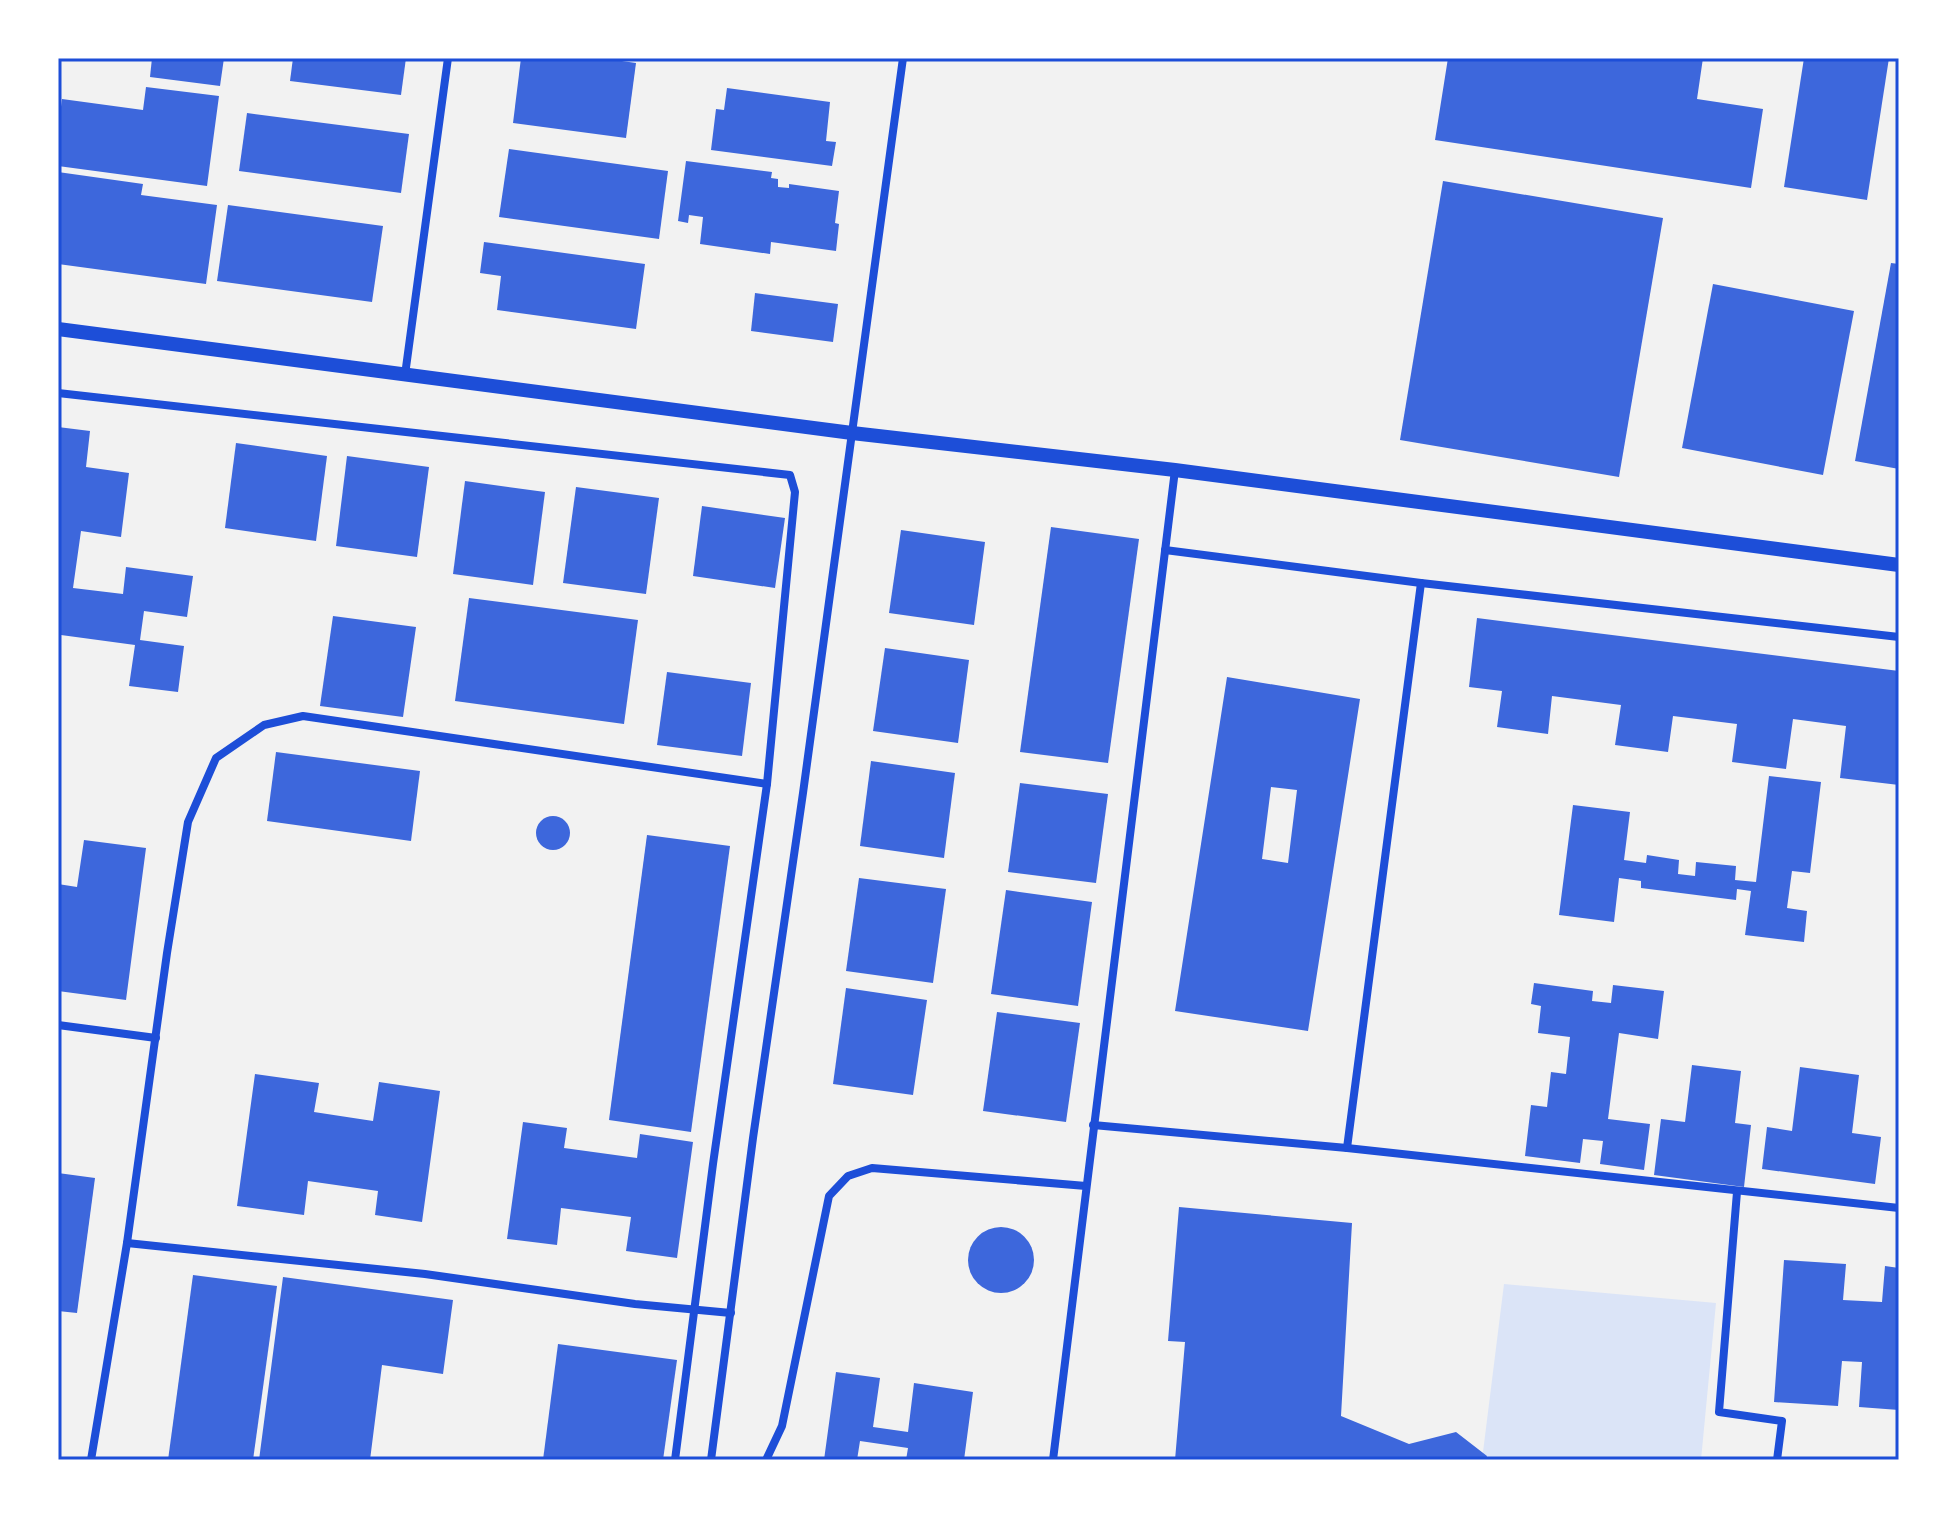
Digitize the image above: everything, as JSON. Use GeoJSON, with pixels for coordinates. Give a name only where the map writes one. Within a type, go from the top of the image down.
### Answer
{"type":"FeatureCollection","features":[{"type":"Feature","properties":{"kind":"street"},"geometry":{"type":"LineString","coordinates":[[405,375],[448,58]]}},
{"type":"Feature","properties":{"kind":"street"},"geometry":{"type":"LineString","coordinates":[[711,1460],[903,58]]}},
{"type":"Feature","properties":{"kind":"street"},"geometry":{"type":"LineString","coordinates":[[58,329],[1899,565]]}},
{"type":"Feature","properties":{"kind":"street"},"geometry":{"type":"LineString","coordinates":[[58,393],[790,475],[795,492],[767,784],[675,1460]]}},
{"type":"Feature","properties":{"kind":"street"},"geometry":{"type":"LineString","coordinates":[[1053,1460],[1175,470]]}},
{"type":"Feature","properties":{"kind":"street"},"geometry":{"type":"LineString","coordinates":[[1165,550],[1421,583],[1899,637]]}},
{"type":"Feature","properties":{"kind":"street"},"geometry":{"type":"LineString","coordinates":[[1347,1148],[1421,583]]}},
{"type":"Feature","properties":{"kind":"street"},"geometry":{"type":"LineString","coordinates":[[91,1460],[127,1243],[188,822],[216,758],[264,725],[303,716],[767,784]]}},
{"type":"Feature","properties":{"kind":"street"},"geometry":{"type":"LineString","coordinates":[[58,1025],[156,1038]]}},
{"type":"Feature","properties":{"kind":"street"},"geometry":{"type":"LineString","coordinates":[[1093,1125],[1347,1148],[1899,1208]]}},
{"type":"Feature","properties":{"kind":"street"},"geometry":{"type":"LineString","coordinates":[[766,1460],[782,1426],[829,1196],[848,1176],[872,1168],[1086,1186]]}},
{"type":"Feature","properties":{"kind":"street"},"geometry":{"type":"LineString","coordinates":[[1737,1192],[1719,1412],[1782,1421],[1777,1460]]}},
{"type":"Feature","properties":{"kind":"street"},"geometry":{"type":"LineString","coordinates":[[127,1243],[425,1274],[635,1304],[731,1313]]}},
{"type":"Feature","properties":{"kind":"shaded area"},"geometry":{"type":"Polygon","coordinates":[[[1504,1284],[1716,1303],[1701,1460],[1482,1460],[1504,1284]]]}},
{"type":"Feature","properties":{"kind":"building"},"geometry":{"type":"Polygon","coordinates":[[[152,58],[224,58],[220,86],[150,77],[152,58]]]}},
{"type":"Feature","properties":{"kind":"building"},"geometry":{"type":"Polygon","coordinates":[[[293,58],[406,58],[401,95],[290,81],[293,58]]]}},
{"type":"Feature","properties":{"kind":"building"},"geometry":{"type":"Polygon","coordinates":[[[521,58],[601,58],[636,63],[626,138],[513,123],[521,58]]]}},
{"type":"Feature","properties":{"kind":"building"},"geometry":{"type":"Polygon","coordinates":[[[1448,58],[1703,58],[1697,99],[1763,109],[1751,188],[1435,140],[1448,58]]]}},
{"type":"Feature","properties":{"kind":"building"},"geometry":{"type":"Polygon","coordinates":[[[1804,58],[1889,58],[1867,200],[1784,187],[1804,58]]]}},
{"type":"Feature","properties":{"kind":"building"},"geometry":{"type":"Polygon","coordinates":[[[146,87],[219,96],[207,186],[58,166],[62,99],[143,110],[146,87]]]}},
{"type":"Feature","properties":{"kind":"building"},"geometry":{"type":"Polygon","coordinates":[[[727,88],[830,102],[826,141],[836,142],[832,166],[711,150],[716,109],[724,110],[727,88]]]}},
{"type":"Feature","properties":{"kind":"building"},"geometry":{"type":"Polygon","coordinates":[[[247,113],[409,134],[401,193],[239,171],[247,113]]]}},
{"type":"Feature","properties":{"kind":"building"},"geometry":{"type":"Polygon","coordinates":[[[509,149],[668,171],[659,239],[499,217],[509,149]]]}},
{"type":"Feature","properties":{"kind":"building"},"geometry":{"type":"Polygon","coordinates":[[[686,161],[772,172],[771,178],[778,179],[778,187],[789,188],[789,184],[839,191],[836,251],[771,242],[770,254],[700,244],[703,217],[689,215],[688,223],[678,221],[686,161]]]}},
{"type":"Feature","properties":{"kind":"building"},"geometry":{"type":"Polygon","coordinates":[[[58,172],[143,184],[141,195],[217,205],[206,284],[58,264],[58,172]]]}},
{"type":"Feature","properties":{"kind":"building"},"geometry":{"type":"Polygon","coordinates":[[[1443,181],[1663,218],[1619,477],[1400,440],[1443,181]]]}},
{"type":"Feature","properties":{"kind":"building"},"geometry":{"type":"Polygon","coordinates":[[[228,205],[383,226],[372,302],[217,281],[228,205]]]}},
{"type":"Feature","properties":{"kind":"building"},"geometry":{"type":"Polygon","coordinates":[[[484,242],[645,264],[636,329],[497,310],[501,276],[480,273],[484,242]]]}},
{"type":"Feature","properties":{"kind":"building"},"geometry":{"type":"Polygon","coordinates":[[[1891,263],[1899,264],[1899,469],[1855,461],[1891,263]]]}},
{"type":"Feature","properties":{"kind":"building"},"geometry":{"type":"Polygon","coordinates":[[[1713,284],[1854,311],[1823,475],[1682,448],[1713,284]]]}},
{"type":"Feature","properties":{"kind":"building"},"geometry":{"type":"Polygon","coordinates":[[[755,293],[838,304],[833,342],[751,331],[755,293]]]}},
{"type":"Feature","properties":{"kind":"building"},"geometry":{"type":"Polygon","coordinates":[[[58,427],[90,431],[86,467],[129,473],[121,537],[81,531],[73,588],[123,594],[126,567],[193,576],[187,617],[144,611],[140,640],[184,646],[178,692],[129,686],[135,645],[61,635],[58,647],[58,427]]]}},
{"type":"Feature","properties":{"kind":"building"},"geometry":{"type":"Polygon","coordinates":[[[236,443],[327,456],[316,541],[225,528],[236,443]]]}},
{"type":"Feature","properties":{"kind":"building"},"geometry":{"type":"Polygon","coordinates":[[[347,456],[429,467],[417,557],[336,546],[347,456]]]}},
{"type":"Feature","properties":{"kind":"building"},"geometry":{"type":"Polygon","coordinates":[[[465,481],[545,492],[533,585],[453,574],[465,481]]]}},
{"type":"Feature","properties":{"kind":"building"},"geometry":{"type":"Polygon","coordinates":[[[576,487],[659,498],[646,594],[563,583],[576,487]]]}},
{"type":"Feature","properties":{"kind":"building"},"geometry":{"type":"Polygon","coordinates":[[[702,506],[785,518],[775,588],[693,576],[702,506]]]}},
{"type":"Feature","properties":{"kind":"building"},"geometry":{"type":"Polygon","coordinates":[[[1051,527],[1139,539],[1108,763],[1020,752],[1051,527]]]}},
{"type":"Feature","properties":{"kind":"building"},"geometry":{"type":"Polygon","coordinates":[[[901,530],[985,542],[974,625],[889,613],[901,530]]]}},
{"type":"Feature","properties":{"kind":"building"},"geometry":{"type":"Polygon","coordinates":[[[469,598],[638,620],[624,724],[455,701],[469,598]]]}},
{"type":"Feature","properties":{"kind":"building"},"geometry":{"type":"Polygon","coordinates":[[[333,616],[416,627],[403,717],[320,706],[333,616]]]}},
{"type":"Feature","properties":{"kind":"building"},"geometry":{"type":"Polygon","coordinates":[[[1477,618],[1899,671],[1899,785],[1840,778],[1846,726],[1793,719],[1786,769],[1732,762],[1737,724],[1673,716],[1668,752],[1615,745],[1621,705],[1552,696],[1548,734],[1497,727],[1502,691],[1469,687],[1477,618]]]}},
{"type":"Feature","properties":{"kind":"building"},"geometry":{"type":"Polygon","coordinates":[[[885,648],[969,660],[958,743],[873,731],[885,648]]]}},
{"type":"Feature","properties":{"kind":"building"},"geometry":{"type":"Polygon","coordinates":[[[667,672],[751,683],[742,756],[657,745],[667,672]]]}},
{"type":"Feature","properties":{"kind":"building"},"geometry":{"type":"Polygon","coordinates":[[[1227,677],[1360,699],[1308,1031],[1175,1011],[1227,677]],[[1271,787],[1262,859],[1288,863],[1297,790],[1271,787]]]}},
{"type":"Feature","properties":{"kind":"building"},"geometry":{"type":"Polygon","coordinates":[[[276,752],[420,771],[411,841],[267,821],[276,752]]]}},
{"type":"Feature","properties":{"kind":"building"},"geometry":{"type":"Polygon","coordinates":[[[871,761],[955,773],[944,858],[860,846],[871,761]]]}},
{"type":"Feature","properties":{"kind":"building"},"geometry":{"type":"Polygon","coordinates":[[[1769,776],[1821,782],[1810,873],[1792,871],[1787,908],[1807,911],[1804,942],[1745,935],[1751,891],[1737,889],[1736,900],[1641,888],[1641,881],[1619,878],[1614,922],[1559,915],[1573,805],[1630,812],[1624,860],[1646,863],[1647,855],[1679,860],[1678,874],[1695,876],[1696,862],[1736,866],[1735,880],[1756,882],[1769,776]]]}},
{"type":"Feature","properties":{"kind":"building"},"geometry":{"type":"Polygon","coordinates":[[[1020,783],[1108,794],[1096,883],[1008,872],[1020,783]]]}},
{"type":"Feature","properties":{"kind":"building"},"geometry":{"type":"Polygon","coordinates":[[[553,816],[565,821],[570,833],[565,845],[553,850],[541,845],[536,833],[541,821],[553,816]]]}},
{"type":"Feature","properties":{"kind":"building"},"geometry":{"type":"Polygon","coordinates":[[[647,835],[730,846],[691,1132],[609,1120],[647,835]]]}},
{"type":"Feature","properties":{"kind":"building"},"geometry":{"type":"Polygon","coordinates":[[[84,840],[146,848],[126,1000],[58,991],[58,884],[77,887],[84,840]]]}},
{"type":"Feature","properties":{"kind":"building"},"geometry":{"type":"Polygon","coordinates":[[[859,878],[946,889],[933,983],[846,971],[859,878]]]}},
{"type":"Feature","properties":{"kind":"building"},"geometry":{"type":"Polygon","coordinates":[[[1006,890],[1092,902],[1078,1006],[991,994],[1006,890]]]}},
{"type":"Feature","properties":{"kind":"building"},"geometry":{"type":"Polygon","coordinates":[[[1534,983],[1593,991],[1592,1001],[1611,1003],[1613,985],[1664,991],[1658,1039],[1619,1033],[1608,1119],[1650,1124],[1644,1170],[1600,1164],[1603,1141],[1583,1139],[1580,1163],[1525,1156],[1531,1105],[1547,1107],[1551,1072],[1566,1074],[1570,1037],[1538,1033],[1541,1006],[1531,1004],[1534,983]]]}},
{"type":"Feature","properties":{"kind":"building"},"geometry":{"type":"Polygon","coordinates":[[[846,988],[927,1000],[913,1095],[833,1084],[846,988]]]}},
{"type":"Feature","properties":{"kind":"building"},"geometry":{"type":"Polygon","coordinates":[[[997,1012],[1080,1023],[1066,1122],[983,1111],[997,1012]]]}},
{"type":"Feature","properties":{"kind":"building"},"geometry":{"type":"Polygon","coordinates":[[[1692,1065],[1741,1071],[1735,1123],[1751,1125],[1744,1187],[1654,1175],[1661,1119],[1685,1122],[1692,1065]]]}},
{"type":"Feature","properties":{"kind":"building"},"geometry":{"type":"Polygon","coordinates":[[[1800,1067],[1859,1075],[1852,1133],[1881,1137],[1875,1184],[1762,1169],[1767,1127],[1792,1131],[1800,1067]]]}},
{"type":"Feature","properties":{"kind":"building"},"geometry":{"type":"Polygon","coordinates":[[[255,1074],[319,1083],[314,1112],[373,1121],[379,1082],[440,1091],[422,1222],[375,1215],[378,1191],[308,1181],[304,1215],[237,1206],[255,1074]]]}},
{"type":"Feature","properties":{"kind":"building"},"geometry":{"type":"Polygon","coordinates":[[[523,1122],[567,1128],[564,1148],[637,1158],[640,1134],[693,1142],[677,1258],[626,1251],[631,1217],[561,1208],[557,1245],[507,1239],[523,1122]]]}},
{"type":"Feature","properties":{"kind":"building"},"geometry":{"type":"Polygon","coordinates":[[[58,1173],[95,1178],[77,1313],[58,1311],[58,1173]]]}},
{"type":"Feature","properties":{"kind":"building"},"geometry":{"type":"Polygon","coordinates":[[[1179,1207],[1352,1223],[1341,1416],[1409,1444],[1456,1432],[1487,1456],[1486,1460],[1175,1460],[1185,1342],[1168,1341],[1179,1207]]]}},
{"type":"Feature","properties":{"kind":"building"},"geometry":{"type":"Polygon","coordinates":[[[1001,1227],[1014,1230],[1024,1237],[1031,1247],[1034,1260],[1031,1273],[1024,1283],[1014,1290],[1001,1293],[988,1290],[978,1283],[971,1273],[968,1260],[971,1247],[978,1237],[988,1230],[1001,1227]]]}},
{"type":"Feature","properties":{"kind":"building"},"geometry":{"type":"Polygon","coordinates":[[[1784,1260],[1846,1264],[1843,1300],[1882,1302],[1885,1266],[1899,1268],[1899,1410],[1859,1407],[1862,1362],[1842,1361],[1838,1406],[1774,1402],[1784,1260]]]}},
{"type":"Feature","properties":{"kind":"building"},"geometry":{"type":"Polygon","coordinates":[[[193,1275],[277,1286],[253,1460],[168,1460],[193,1275]]]}},
{"type":"Feature","properties":{"kind":"building"},"geometry":{"type":"Polygon","coordinates":[[[283,1277],[453,1300],[443,1374],[382,1365],[370,1460],[259,1460],[283,1277]]]}},
{"type":"Feature","properties":{"kind":"building"},"geometry":{"type":"Polygon","coordinates":[[[558,1344],[677,1360],[663,1460],[543,1460],[558,1344]]]}},
{"type":"Feature","properties":{"kind":"building"},"geometry":{"type":"Polygon","coordinates":[[[836,1372],[880,1378],[873,1427],[908,1432],[914,1383],[973,1392],[964,1460],[906,1460],[908,1448],[860,1441],[857,1460],[824,1460],[836,1372]]]}}]}
